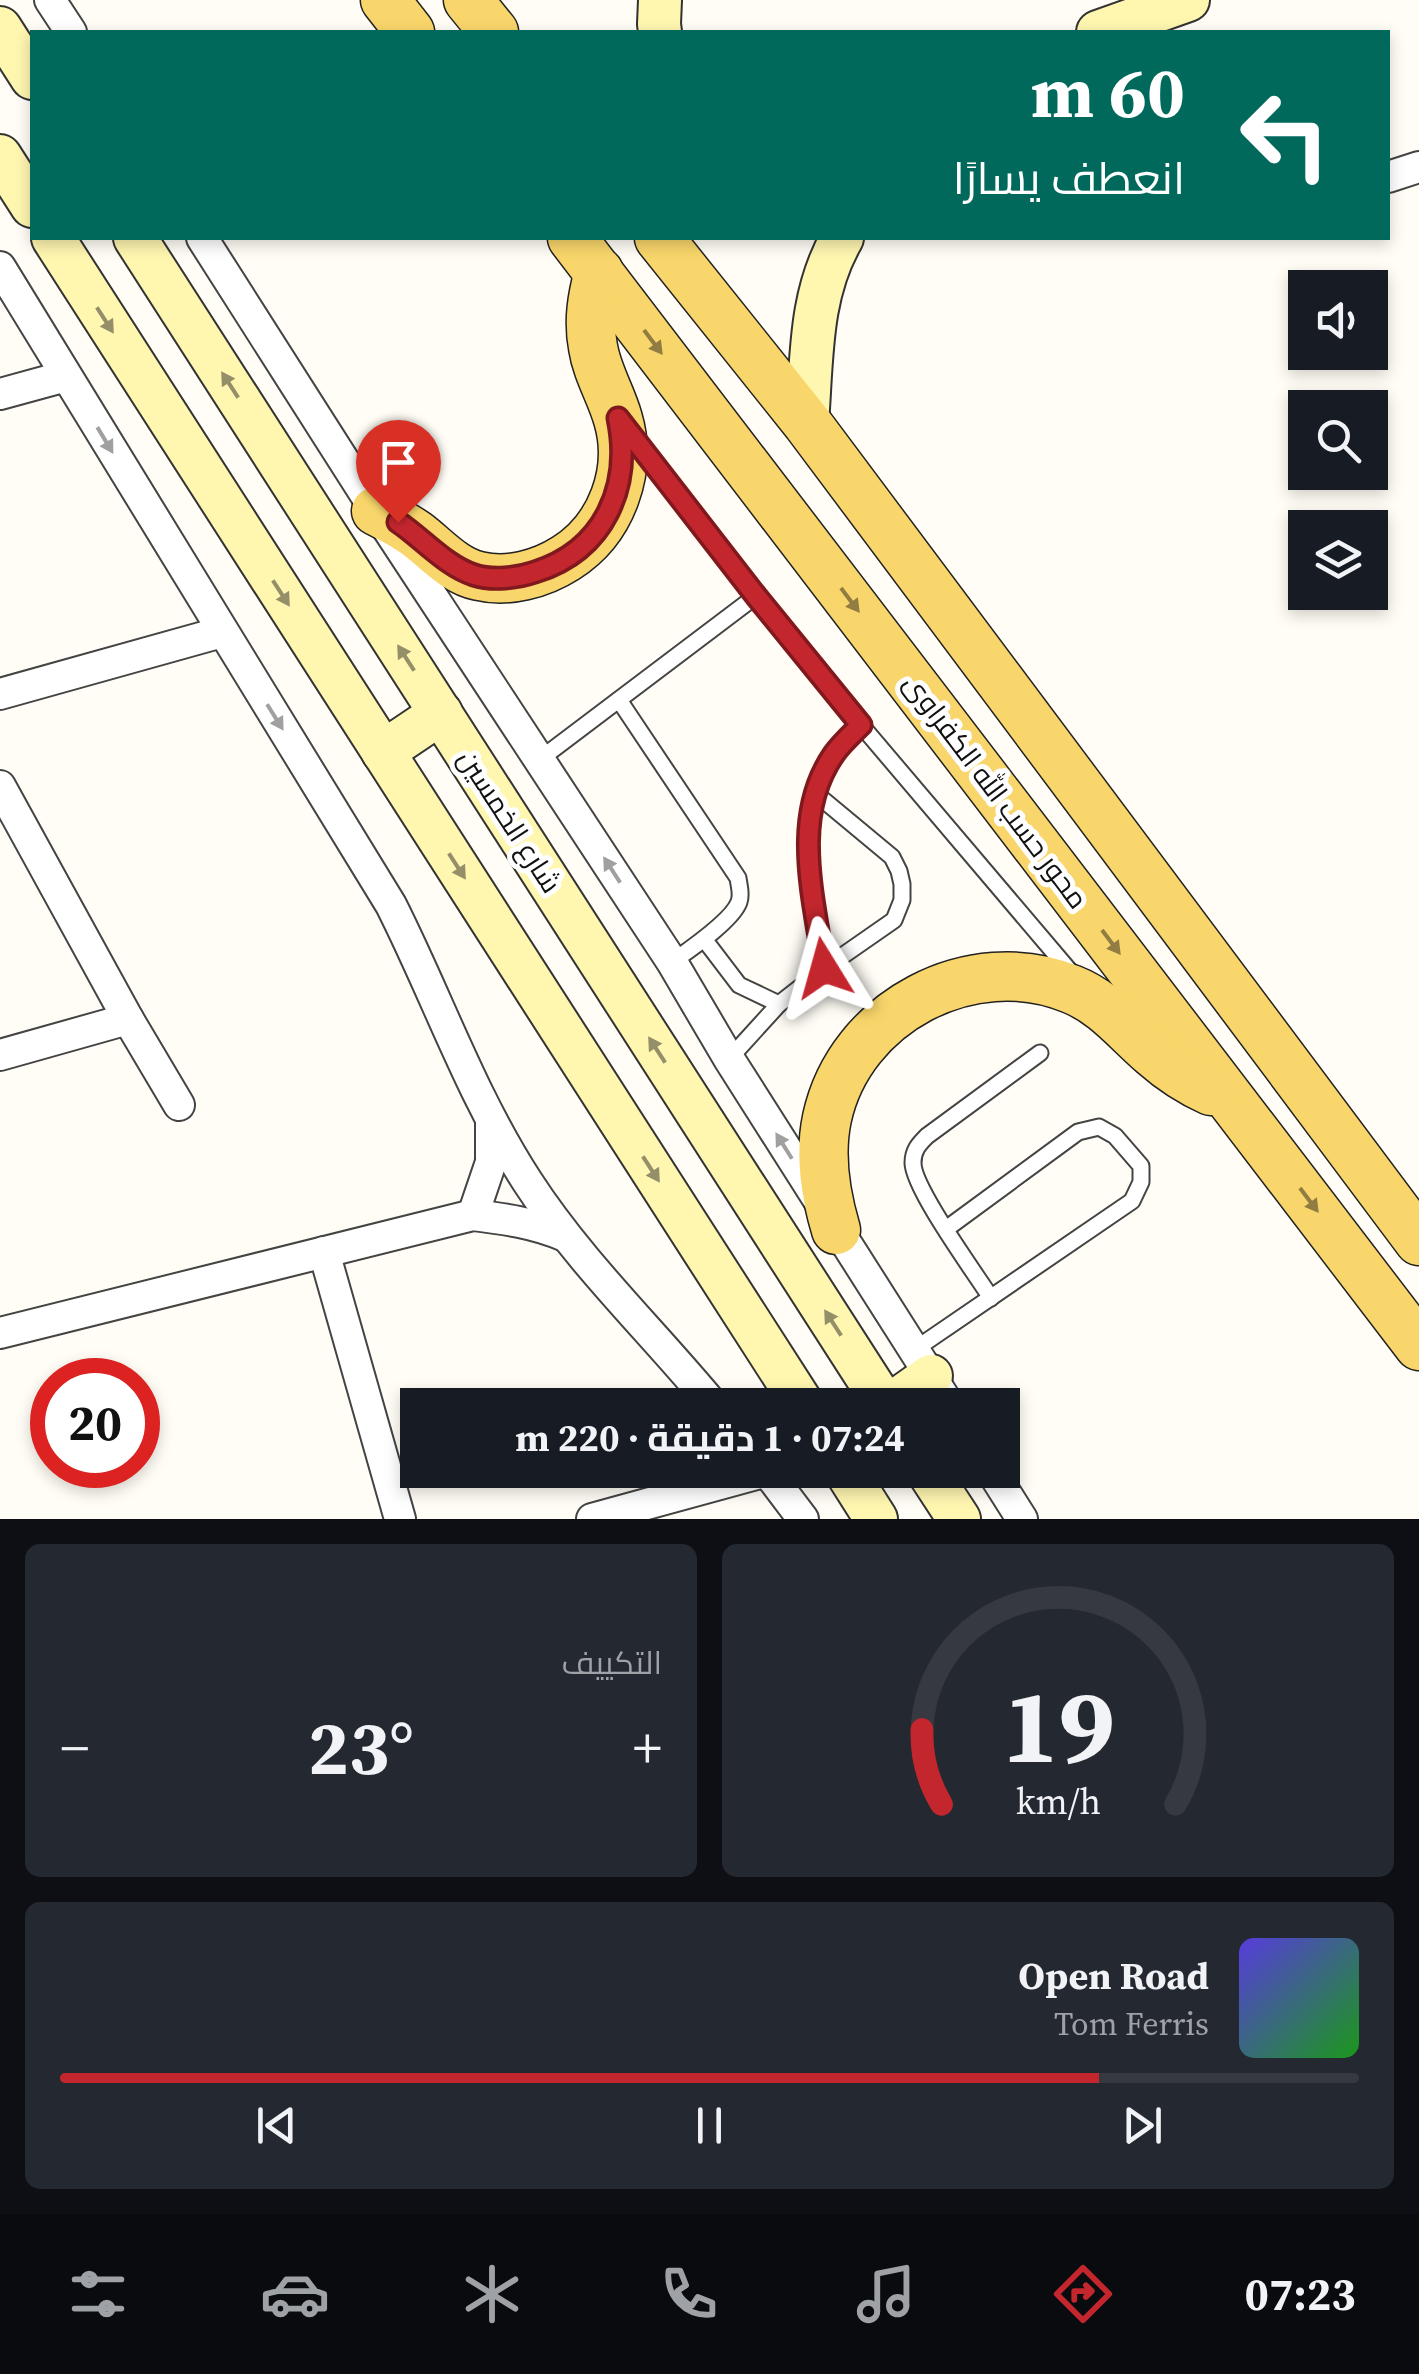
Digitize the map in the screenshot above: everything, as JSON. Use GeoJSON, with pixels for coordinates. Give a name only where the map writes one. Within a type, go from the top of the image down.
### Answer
{"type":"FeatureCollection","features":[{"type":"Feature","properties":{"kind":"main road"},"geometry":{"type":"LineString","coordinates":[[384,0],[408,30]]}},
{"type":"Feature","properties":{"kind":"main road"},"geometry":{"type":"LineString","coordinates":[[468,0],[492,30]]}},
{"type":"Feature","properties":{"kind":"main road"},"geometry":{"type":"LineString","coordinates":[[660,0],[660,30]]}},
{"type":"Feature","properties":{"kind":"main road"},"geometry":{"type":"LineString","coordinates":[[1104,30],[1188,0]]}},
{"type":"Feature","properties":{"kind":"main road"},"geometry":{"type":"LineString","coordinates":[[0,28],[30,75]]}},
{"type":"Feature","properties":{"kind":"main road"},"geometry":{"type":"LineString","coordinates":[[0,156],[30,203]]}},
{"type":"Feature","properties":{"kind":"main road"},"geometry":{"type":"LineString","coordinates":[[53,240],[792,1388]]}},
{"type":"Feature","properties":{"kind":"main road","name":"شارع الخمسين"},"geometry":{"type":"LineString","coordinates":[[136,240],[877,1388]]}},
{"type":"Feature","properties":{"kind":"main road"},"geometry":{"type":"LineString","coordinates":[[660,240],[807,423],[1419,1241]]}},
{"type":"Feature","properties":{"kind":"main road"},"geometry":{"type":"LineString","coordinates":[[807,423],[812,332],[823,282],[841,240]]}},
{"type":"Feature","properties":{"kind":"main road"},"geometry":{"type":"LineString","coordinates":[[376,511],[419,536],[454,565],[476,576],[500,578],[547,569],[587,542],[601,525],[620,485],[622,440],[592,342],[593,294],[585,255]]}},
{"type":"Feature","properties":{"kind":"main road","name":"محور حسب الله الكفراوى"},"geometry":{"type":"LineString","coordinates":[[585,255],[1419,1346]]}},
{"type":"Feature","properties":{"kind":"main road"},"geometry":{"type":"LineString","coordinates":[[383,752],[441,713]]}},
{"type":"Feature","properties":{"kind":"main road"},"geometry":{"type":"LineString","coordinates":[[836,1230],[823,1174],[823,1144],[837,1088],[867,1039],[910,1003],[935,990],[987,977],[1014,976],[1068,987],[1093,998],[1180,1074],[1232,1100]]}},
{"type":"Feature","properties":{"kind":"main road"},"geometry":{"type":"LineString","coordinates":[[856,1488],[876,1519]]}},
{"type":"Feature","properties":{"kind":"main road"},"geometry":{"type":"LineString","coordinates":[[939,1488],[959,1519]]}},
{"type":"Feature","properties":{"kind":"street"},"geometry":{"type":"LineString","coordinates":[[50,0],[70,30]]}},
{"type":"Feature","properties":{"kind":"street"},"geometry":{"type":"LineString","coordinates":[[1390,177],[1419,167]]}},
{"type":"Feature","properties":{"kind":"street"},"geometry":{"type":"LineString","coordinates":[[203,240],[672,962],[729,1059],[931,1377]]}},
{"type":"Feature","properties":{"kind":"street"},"geometry":{"type":"LineString","coordinates":[[0,267],[391,905],[491,1119],[525,1179],[604,1284],[699,1388]]}},
{"type":"Feature","properties":{"kind":"street"},"geometry":{"type":"LineString","coordinates":[[0,394],[66,376]]}},
{"type":"Feature","properties":{"kind":"street"},"geometry":{"type":"LineString","coordinates":[[0,694],[222,632]]}},
{"type":"Feature","properties":{"kind":"street"},"geometry":{"type":"LineString","coordinates":[[0,786],[179,1105]]}},
{"type":"Feature","properties":{"kind":"street"},"geometry":{"type":"LineString","coordinates":[[0,1054],[128,1019]]}},
{"type":"Feature","properties":{"kind":"street"},"geometry":{"type":"LineString","coordinates":[[473,1215],[491,1162],[491,1119]]}},
{"type":"Feature","properties":{"kind":"street"},"geometry":{"type":"LineString","coordinates":[[0,1333],[473,1215],[510,1220],[565,1236]]}},
{"type":"Feature","properties":{"kind":"street"},"geometry":{"type":"LineString","coordinates":[[324,1252],[400,1519]]}},
{"type":"Feature","properties":{"kind":"street"},"geometry":{"type":"LineString","coordinates":[[592,1519],[702,1488]]}},
{"type":"Feature","properties":{"kind":"street"},"geometry":{"type":"LineString","coordinates":[[780,1488],[803,1519]]}},
{"type":"Feature","properties":{"kind":"street"},"geometry":{"type":"LineString","coordinates":[[1002,1488],[1022,1519]]}},
{"type":"Feature","properties":{"kind":"lane"},"geometry":{"type":"LineString","coordinates":[[618,418],[861,725],[1093,998]]}},
{"type":"Feature","properties":{"kind":"lane"},"geometry":{"type":"LineString","coordinates":[[539,760],[756,596]]}},
{"type":"Feature","properties":{"kind":"lane"},"geometry":{"type":"LineString","coordinates":[[618,700],[738,878],[741,892],[734,910],[672,962]]}},
{"type":"Feature","properties":{"kind":"lane"},"geometry":{"type":"LineString","coordinates":[[824,968],[808,829],[815,793],[834,754],[861,725]]}},
{"type":"Feature","properties":{"kind":"lane"},"geometry":{"type":"LineString","coordinates":[[729,1059],[779,1004],[894,920],[902,900],[899,871],[892,857],[815,793]]}},
{"type":"Feature","properties":{"kind":"lane"},"geometry":{"type":"LineString","coordinates":[[704,939],[738,984],[779,1004]]}},
{"type":"Feature","properties":{"kind":"lane"},"geometry":{"type":"LineString","coordinates":[[992,1298],[946,1229],[916,1177],[913,1163],[916,1148],[927,1136],[1040,1052]]}},
{"type":"Feature","properties":{"kind":"lane"},"geometry":{"type":"LineString","coordinates":[[931,1377],[992,1298],[1132,1201],[1141,1182],[1141,1166],[1114,1136],[1100,1128],[1078,1132],[946,1229]]}},
{"type":"Feature","properties":{"kind":"route"},"geometry":{"type":"LineString","coordinates":[[398,522],[454,565],[476,576],[524,576],[547,569],[587,542],[612,506],[623,462],[618,418],[861,725],[834,754],[811,808],[809,858],[824,968]]}}]}
